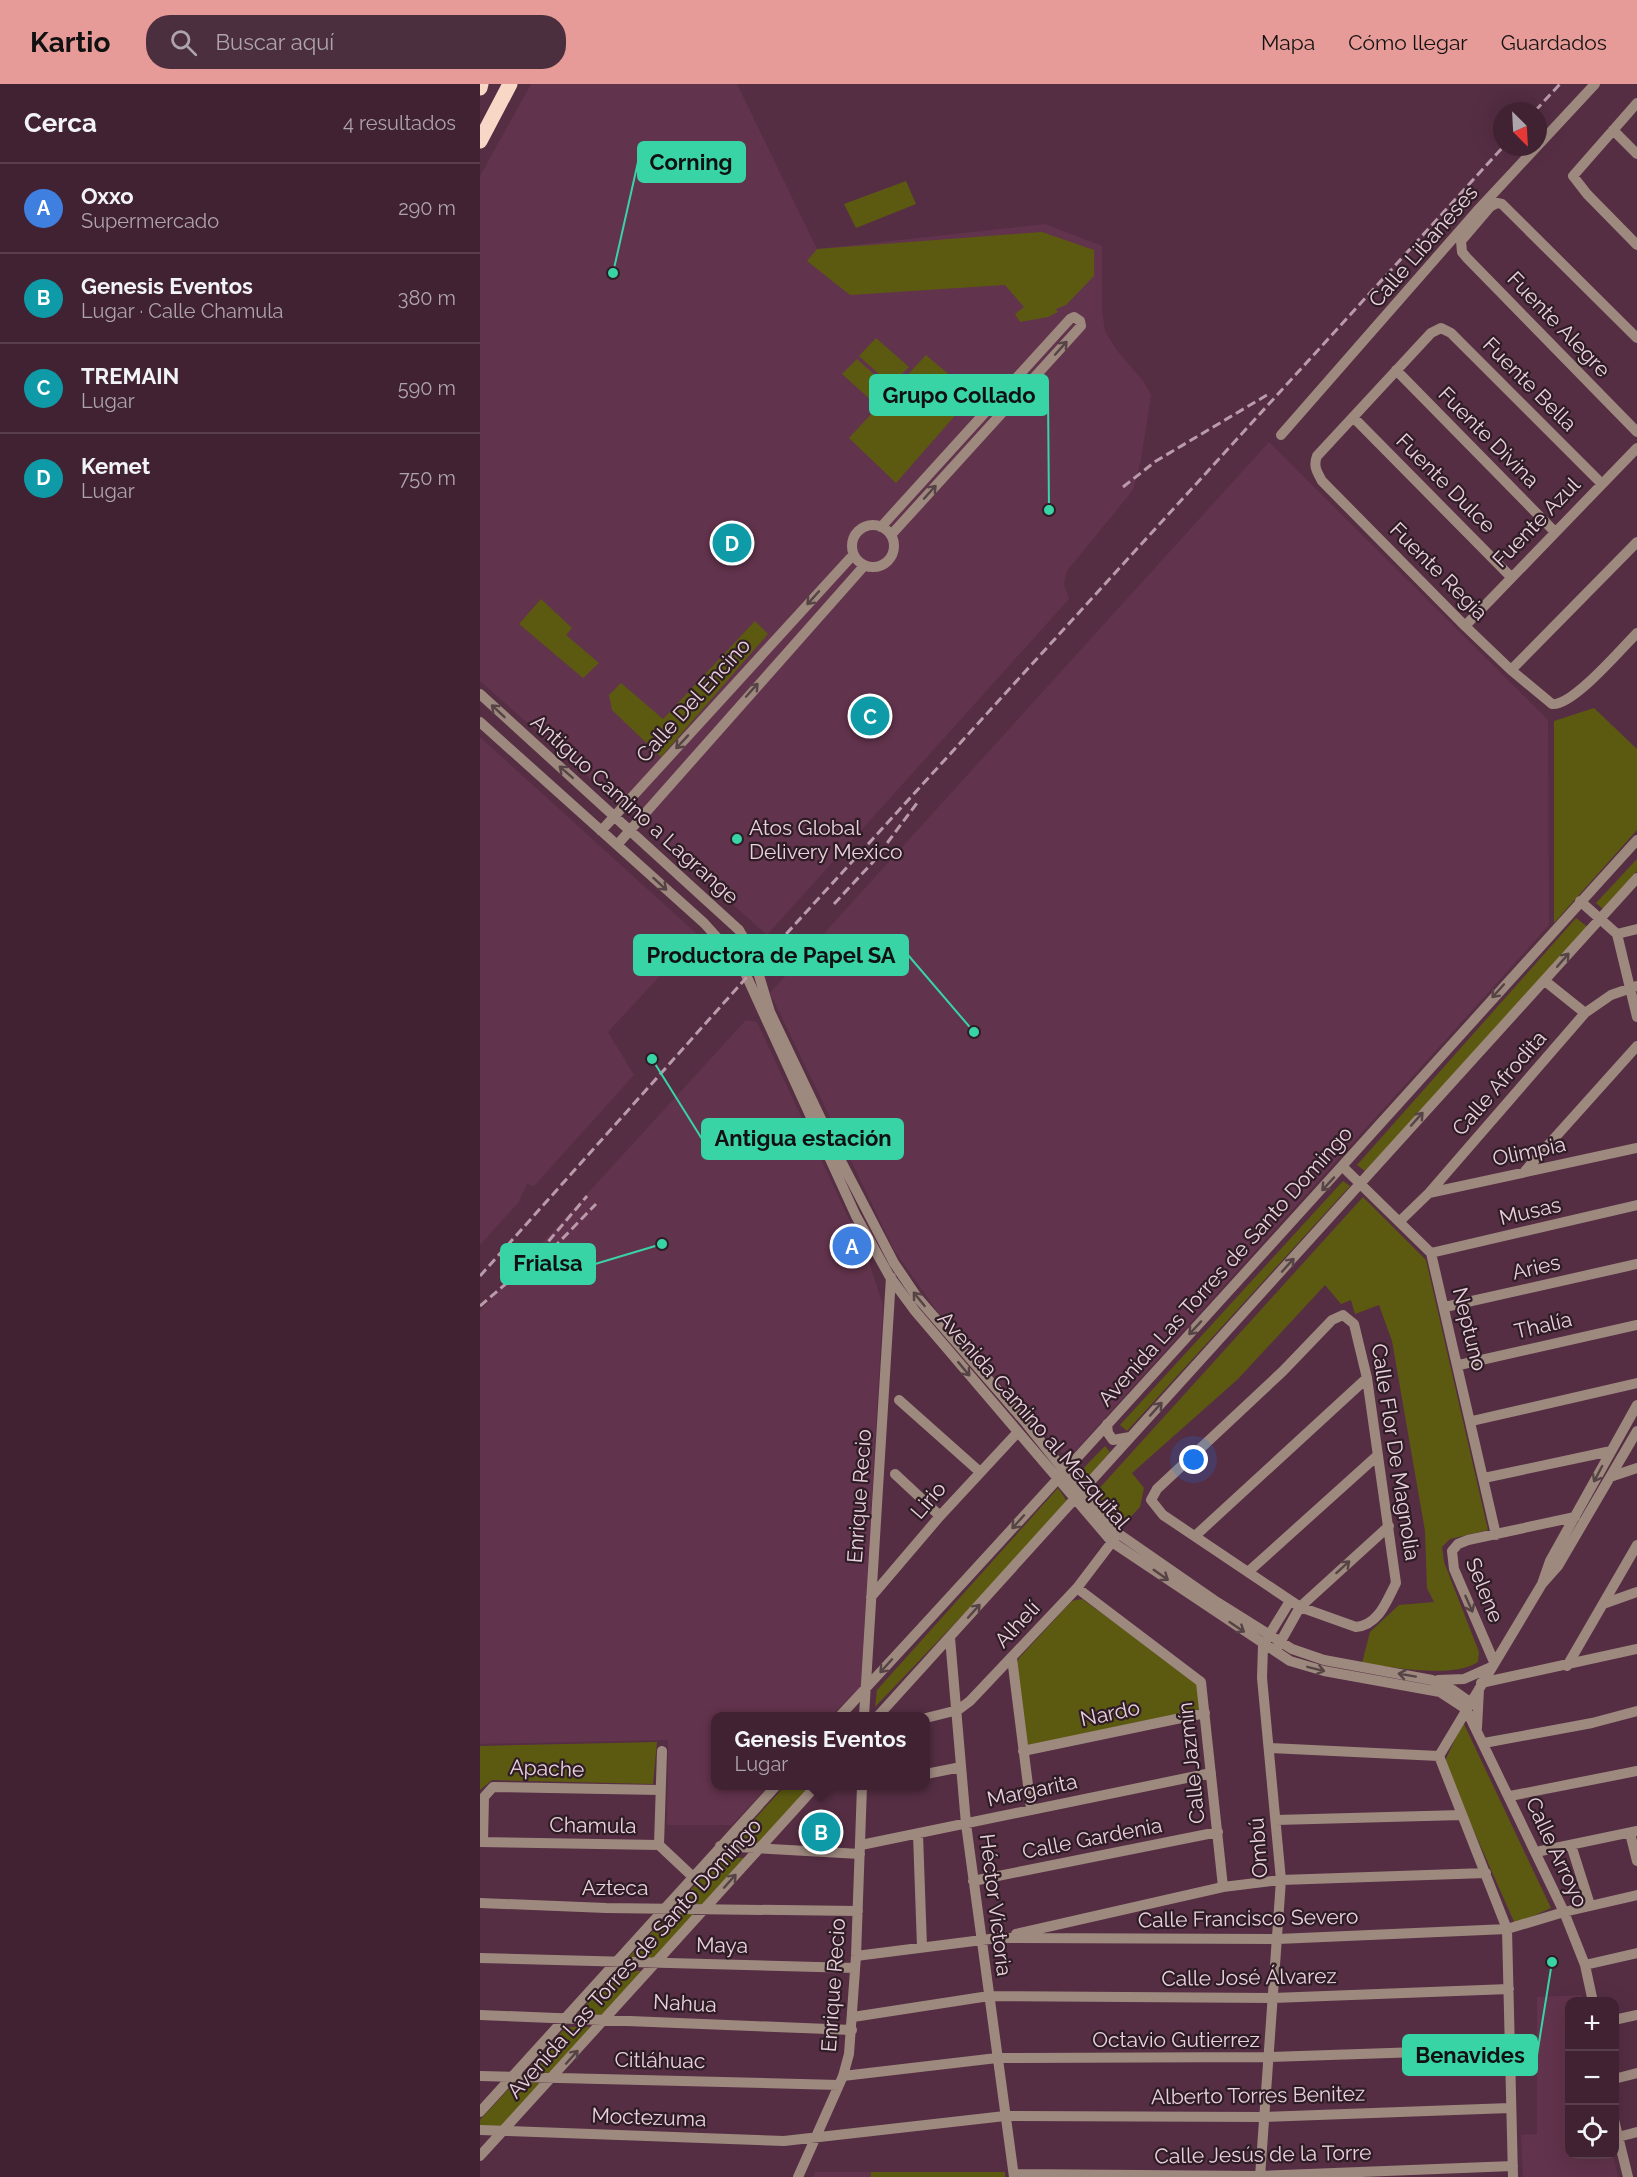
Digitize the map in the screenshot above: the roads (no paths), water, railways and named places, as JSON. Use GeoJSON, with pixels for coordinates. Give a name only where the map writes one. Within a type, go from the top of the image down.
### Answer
{"type":"FeatureCollection","features":[{"type":"Feature","properties":{"kind":"main road"},"geometry":{"type":"LineString","coordinates":[[480,141],[504,89]]}},
{"type":"Feature","properties":{"kind":"street","name":"Calle Libaneses"},"geometry":{"type":"LineString","coordinates":[[1281,435],[1477,211],[1595,84]]}},
{"type":"Feature","properties":{"kind":"street"},"geometry":{"type":"LineString","coordinates":[[1637,103],[1575,170],[1574,180],[1637,246]]}},
{"type":"Feature","properties":{"kind":"street"},"geometry":{"type":"LineString","coordinates":[[1613,129],[1637,154]]}},
{"type":"Feature","properties":{"kind":"street","name":"Fuente Alegre"},"geometry":{"type":"LineString","coordinates":[[1637,338],[1499,203],[1490,207],[1461,242],[1462,252],[1467,258],[1637,432]]}},
{"type":"Feature","properties":{"kind":"street"},"geometry":{"type":"LineString","coordinates":[[881,527],[1070,319],[1078,320],[1081,326],[891,535]]}},
{"type":"Feature","properties":{"kind":"street","name":"Fuente Bella"},"geometry":{"type":"LineString","coordinates":[[1396,370],[1427,337],[1441,328],[1451,333],[1601,483]]}},
{"type":"Feature","properties":{"kind":"street"},"geometry":{"type":"LineString","coordinates":[[1353,417],[1396,370]]}},
{"type":"Feature","properties":{"kind":"street","name":"Fuente Divina"},"geometry":{"type":"LineString","coordinates":[[1396,370],[1554,531]]}},
{"type":"Feature","properties":{"kind":"street","name":"Fuente Regia"},"geometry":{"type":"LineString","coordinates":[[1353,417],[1317,456],[1315,466],[1322,481],[1465,626],[1511,670],[1552,704],[1561,704],[1575,694],[1637,633]]}},
{"type":"Feature","properties":{"kind":"street","name":"Fuente Dulce"},"geometry":{"type":"LineString","coordinates":[[1353,417],[1511,577]]}},
{"type":"Feature","properties":{"kind":"street","name":"Fuente Azul"},"geometry":{"type":"LineString","coordinates":[[1465,626],[1554,531],[1637,448]]}},
{"type":"Feature","properties":{"kind":"street"},"geometry":{"type":"LineString","coordinates":[[869,525],[881,527],[891,535],[894,545],[892,556],[885,564],[875,567],[864,566],[853,555],[851,542],[858,531],[869,525]]}},
{"type":"Feature","properties":{"kind":"street"},"geometry":{"type":"LineString","coordinates":[[1511,670],[1637,542]]}},
{"type":"Feature","properties":{"kind":"street","name":"Calle Del Encino"},"geometry":{"type":"LineString","coordinates":[[601,831],[853,555]]}},
{"type":"Feature","properties":{"kind":"street","name":"Calle Del Encino"},"geometry":{"type":"LineString","coordinates":[[616,845],[864,566]]}},
{"type":"Feature","properties":{"kind":"street"},"geometry":{"type":"LineString","coordinates":[[791,622],[803,634]]}},
{"type":"Feature","properties":{"kind":"street","name":"Antiguo Camino a Lagrange"},"geometry":{"type":"LineString","coordinates":[[480,694],[615,814],[739,930],[755,960]]}},
{"type":"Feature","properties":{"kind":"street","name":"Antiguo Camino a Lagrange"},"geometry":{"type":"LineString","coordinates":[[480,722],[704,923],[738,958],[745,971]]}},
{"type":"Feature","properties":{"kind":"street","name":"Avenida Las Torres de Santo Domingo"},"geometry":{"type":"LineString","coordinates":[[844,1712],[1343,1167],[1637,840]]}},
{"type":"Feature","properties":{"kind":"street"},"geometry":{"type":"LineString","coordinates":[[882,1712],[1637,878]]}},
{"type":"Feature","properties":{"kind":"street"},"geometry":{"type":"LineString","coordinates":[[1580,901],[1617,934],[1633,987],[1637,1017]]}},
{"type":"Feature","properties":{"kind":"street"},"geometry":{"type":"LineString","coordinates":[[704,923],[717,909]]}},
{"type":"Feature","properties":{"kind":"street"},"geometry":{"type":"LineString","coordinates":[[1617,934],[1637,929]]}},
{"type":"Feature","properties":{"kind":"street","name":"Avenida Camino al Mezquital"},"geometry":{"type":"LineString","coordinates":[[755,960],[770,1012],[894,1273],[915,1311],[1057,1478],[1103,1519],[1116,1538],[1277,1648],[1290,1661],[1324,1671],[1440,1692],[1466,1702]]}},
{"type":"Feature","properties":{"kind":"street","name":"Avenida Camino al Mezquital"},"geometry":{"type":"LineString","coordinates":[[745,971],[856,1215],[894,1273],[1065,1470],[1079,1496]]}},
{"type":"Feature","properties":{"kind":"street"},"geometry":{"type":"LineString","coordinates":[[1545,981],[1585,1013]]}},
{"type":"Feature","properties":{"kind":"street","name":"Calle Afrodita"},"geometry":{"type":"LineString","coordinates":[[1400,1221],[1429,1193],[1585,1013],[1611,995],[1633,987]]}},
{"type":"Feature","properties":{"kind":"street"},"geometry":{"type":"LineString","coordinates":[[1525,1171],[1637,1046]]}},
{"type":"Feature","properties":{"kind":"street","name":"Olimpia"},"geometry":{"type":"LineString","coordinates":[[1429,1193],[1637,1148]]}},
{"type":"Feature","properties":{"kind":"street"},"geometry":{"type":"LineString","coordinates":[[1343,1167],[1431,1253]]}},
{"type":"Feature","properties":{"kind":"street","name":"Musas"},"geometry":{"type":"LineString","coordinates":[[1431,1253],[1637,1205]]}},
{"type":"Feature","properties":{"kind":"street","name":"Neptuno"},"geometry":{"type":"LineString","coordinates":[[1431,1253],[1472,1421],[1496,1535]]}},
{"type":"Feature","properties":{"kind":"street","name":"Aries"},"geometry":{"type":"LineString","coordinates":[[1444,1307],[1637,1264]]}},
{"type":"Feature","properties":{"kind":"street","name":"Enrique Recio"},"geometry":{"type":"LineString","coordinates":[[864,1712],[894,1273]]}},
{"type":"Feature","properties":{"kind":"street","name":"Calle Flor De Magnolia"},"geometry":{"type":"LineString","coordinates":[[1195,1536],[1159,1511],[1151,1500],[1157,1489],[1275,1379],[1332,1320],[1339,1316],[1347,1316],[1355,1328],[1367,1378],[1396,1583],[1387,1604],[1371,1622],[1356,1627],[1295,1604]]}},
{"type":"Feature","properties":{"kind":"street","name":"Thalía"},"geometry":{"type":"LineString","coordinates":[[1459,1365],[1637,1325]]}},
{"type":"Feature","properties":{"kind":"street"},"geometry":{"type":"LineString","coordinates":[[1295,1604],[1195,1536],[1367,1378]]}},
{"type":"Feature","properties":{"kind":"street"},"geometry":{"type":"LineString","coordinates":[[1472,1421],[1637,1383]]}},
{"type":"Feature","properties":{"kind":"street"},"geometry":{"type":"LineString","coordinates":[[899,1400],[980,1472]]}},
{"type":"Feature","properties":{"kind":"street"},"geometry":{"type":"LineString","coordinates":[[1513,2171],[1507,1929],[1439,1756],[1466,1702],[1493,1665],[1542,1584],[1550,1561],[1637,1405]]}},
{"type":"Feature","properties":{"kind":"street"},"geometry":{"type":"LineString","coordinates":[[1107,1424],[1113,1440],[1131,1437]]}},
{"type":"Feature","properties":{"kind":"street"},"geometry":{"type":"LineString","coordinates":[[1542,1584],[1553,1574],[1637,1431]]}},
{"type":"Feature","properties":{"kind":"street","name":"Lirio"},"geometry":{"type":"LineString","coordinates":[[872,1598],[940,1516],[1018,1432]]}},
{"type":"Feature","properties":{"kind":"street"},"geometry":{"type":"LineString","coordinates":[[1484,1478],[1611,1451]]}},
{"type":"Feature","properties":{"kind":"street"},"geometry":{"type":"LineString","coordinates":[[1248,1572],[1378,1455]]}},
{"type":"Feature","properties":{"kind":"street"},"geometry":{"type":"LineString","coordinates":[[1610,1477],[1637,1468]]}},
{"type":"Feature","properties":{"kind":"street"},"geometry":{"type":"LineString","coordinates":[[895,1474],[940,1516]]}},
{"type":"Feature","properties":{"kind":"street","name":"Selene"},"geometry":{"type":"LineString","coordinates":[[1493,1665],[1454,1569],[1451,1554],[1458,1544],[1575,1517]]}},
{"type":"Feature","properties":{"kind":"street"},"geometry":{"type":"LineString","coordinates":[[1265,1640],[1295,1604],[1389,1526]]}},
{"type":"Feature","properties":{"kind":"street","name":"Alhelí"},"geometry":{"type":"LineString","coordinates":[[930,1717],[958,1710],[970,1701],[1077,1588],[1116,1538]]}},
{"type":"Feature","properties":{"kind":"street"},"geometry":{"type":"LineString","coordinates":[[1567,1666],[1637,1545]]}},
{"type":"Feature","properties":{"kind":"street","name":"Calle Jazmín"},"geometry":{"type":"LineString","coordinates":[[1077,1588],[1199,1679],[1203,1687],[1223,1887]]}},
{"type":"Feature","properties":{"kind":"street"},"geometry":{"type":"LineString","coordinates":[[1604,1604],[1637,1592]]}},
{"type":"Feature","properties":{"kind":"street"},"geometry":{"type":"LineString","coordinates":[[1264,1660],[1277,1648],[1295,1604]]}},
{"type":"Feature","properties":{"kind":"street","name":"Héctor Victoria"},"geometry":{"type":"LineString","coordinates":[[950,1638],[966,1824],[980,1940],[1014,2176]]}},
{"type":"Feature","properties":{"kind":"street","name":"Ombú"},"geometry":{"type":"LineString","coordinates":[[1260,2177],[1281,1880],[1262,1672],[1265,1640]]}},
{"type":"Feature","properties":{"kind":"street","name":"Avenida Camino al Mezquital"},"geometry":{"type":"LineString","coordinates":[[1277,1648],[1324,1660],[1432,1680],[1466,1702]]}},
{"type":"Feature","properties":{"kind":"street"},"geometry":{"type":"LineString","coordinates":[[1480,1685],[1637,1649]]}},
{"type":"Feature","properties":{"kind":"street"},"geometry":{"type":"LineString","coordinates":[[1012,1658],[1031,1809]]}},
{"type":"Feature","properties":{"kind":"street"},"geometry":{"type":"LineString","coordinates":[[1432,1680],[1464,1679],[1493,1665]]}},
{"type":"Feature","properties":{"kind":"street"},"geometry":{"type":"LineString","coordinates":[[1476,1725],[1480,1685]]}},
{"type":"Feature","properties":{"kind":"street","name":"Calle Arroyo"},"geometry":{"type":"LineString","coordinates":[[1466,1702],[1564,1912],[1586,1965],[1592,1997]]}},
{"type":"Feature","properties":{"kind":"street"},"geometry":{"type":"LineString","coordinates":[[1484,1743],[1592,1723],[1637,1711]]}},
{"type":"Feature","properties":{"kind":"street","name":"Nardo"},"geometry":{"type":"LineString","coordinates":[[1023,1750],[1205,1713]]}},
{"type":"Feature","properties":{"kind":"street"},"geometry":{"type":"LineString","coordinates":[[1269,1748],[1439,1756]]}},
{"type":"Feature","properties":{"kind":"street"},"geometry":{"type":"LineString","coordinates":[[659,1845],[662,1751]]}},
{"type":"Feature","properties":{"kind":"street"},"geometry":{"type":"LineString","coordinates":[[930,1773],[961,1767]]}},
{"type":"Feature","properties":{"kind":"street"},"geometry":{"type":"LineString","coordinates":[[1510,1796],[1637,1771]]}},
{"type":"Feature","properties":{"kind":"street","name":"Margarita"},"geometry":{"type":"LineString","coordinates":[[720,1846],[759,1850],[861,1849],[1031,1809],[1211,1773]]}},
{"type":"Feature","properties":{"kind":"street","name":"Apache"},"geometry":{"type":"LineString","coordinates":[[481,1842],[484,1797],[493,1787],[660,1790]]}},
{"type":"Feature","properties":{"kind":"street","name":"Avenida Las Torres de Santo Domingo"},"geometry":{"type":"LineString","coordinates":[[480,2112],[771,1790]]}},
{"type":"Feature","properties":{"kind":"street","name":"Avenida Las Torres de Santo Domingo"},"geometry":{"type":"LineString","coordinates":[[480,2156],[812,1790]]}},
{"type":"Feature","properties":{"kind":"street","name":"Enrique Recio"},"geometry":{"type":"LineString","coordinates":[[798,2177],[841,2081],[852,2030],[864,1790]]}},
{"type":"Feature","properties":{"kind":"street"},"geometry":{"type":"LineString","coordinates":[[1276,1820],[1462,1815]]}},
{"type":"Feature","properties":{"kind":"street","name":"Calle Gardenia"},"geometry":{"type":"LineString","coordinates":[[973,1881],[1218,1832]]}},
{"type":"Feature","properties":{"kind":"street"},"geometry":{"type":"LineString","coordinates":[[1536,1852],[1634,1832],[1637,1861]]}},
{"type":"Feature","properties":{"kind":"street"},"geometry":{"type":"LineString","coordinates":[[918,1834],[922,1947]]}},
{"type":"Feature","properties":{"kind":"street","name":"Chamula"},"geometry":{"type":"LineString","coordinates":[[481,1842],[659,1845],[692,1876]]}},
{"type":"Feature","properties":{"kind":"street"},"geometry":{"type":"LineString","coordinates":[[1571,1845],[1590,1905]]}},
{"type":"Feature","properties":{"kind":"street"},"geometry":{"type":"LineString","coordinates":[[998,1938],[1223,1887],[1281,1880],[1486,1873]]}},
{"type":"Feature","properties":{"kind":"street","name":"Calle Francisco Severo"},"geometry":{"type":"LineString","coordinates":[[856,1956],[998,1938],[1278,1939],[1507,1929],[1590,1905],[1637,1895]]}},
{"type":"Feature","properties":{"kind":"street","name":"Azteca"},"geometry":{"type":"LineString","coordinates":[[480,1903],[606,1908],[858,1911]]}},
{"type":"Feature","properties":{"kind":"street"},"geometry":{"type":"LineString","coordinates":[[1586,1965],[1637,1953]]}},
{"type":"Feature","properties":{"kind":"street","name":"Maya"},"geometry":{"type":"LineString","coordinates":[[480,1958],[855,1968]]}},
{"type":"Feature","properties":{"kind":"street","name":"Calle José Álvarez"},"geometry":{"type":"LineString","coordinates":[[853,2016],[989,1996],[1273,1998],[1509,1989]]}},
{"type":"Feature","properties":{"kind":"street","name":"Nahua"},"geometry":{"type":"LineString","coordinates":[[480,2015],[607,2018],[852,2030]]}},
{"type":"Feature","properties":{"kind":"street"},"geometry":{"type":"LineString","coordinates":[[1619,2019],[1637,2015]]}},
{"type":"Feature","properties":{"kind":"street","name":"Octavio Gutierrez"},"geometry":{"type":"LineString","coordinates":[[841,2081],[997,2058],[1269,2057],[1509,2049]]}},
{"type":"Feature","properties":{"kind":"street"},"geometry":{"type":"LineString","coordinates":[[1619,2078],[1637,2073]]}},
{"type":"Feature","properties":{"kind":"street","name":"Citláhuac"},"geometry":{"type":"LineString","coordinates":[[480,2076],[841,2081]]}},
{"type":"Feature","properties":{"kind":"street","name":"Alberto Torres Benitez"},"geometry":{"type":"LineString","coordinates":[[816,2139],[1005,2116],[1264,2117],[1510,2108]]}},
{"type":"Feature","properties":{"kind":"street","name":"Moctezuma"},"geometry":{"type":"LineString","coordinates":[[480,2130],[766,2141],[816,2139]]}},
{"type":"Feature","properties":{"kind":"street"},"geometry":{"type":"LineString","coordinates":[[1619,2137],[1637,2132]]}},
{"type":"Feature","properties":{"kind":"street"},"geometry":{"type":"LineString","coordinates":[[1619,2141],[1628,2177]]}},
{"type":"Feature","properties":{"kind":"street","name":"Calle Jesús de la Torre"},"geometry":{"type":"LineString","coordinates":[[1014,2176],[1260,2177],[1513,2171]]}},
{"type":"Feature","properties":{"kind":"railway"},"geometry":{"type":"LineString","coordinates":[[1543,102],[1560,84]]}},
{"type":"Feature","properties":{"kind":"railway"},"geometry":{"type":"LineString","coordinates":[[480,1276],[747,977],[1495,156]]}},
{"type":"Feature","properties":{"kind":"railway"},"geometry":{"type":"LineString","coordinates":[[1123,487],[1156,461],[1267,395]]}},
{"type":"Feature","properties":{"kind":"railway"},"geometry":{"type":"LineString","coordinates":[[834,904],[873,862],[917,803]]}},
{"type":"Feature","properties":{"kind":"railway"},"geometry":{"type":"LineString","coordinates":[[480,1306],[530,1263],[587,1196]]}},
{"type":"Feature","properties":{"kind":"railway"},"geometry":{"type":"LineString","coordinates":[[534,1268],[596,1204]]}},
{"type":"Feature","properties":{"kind":"place","name":"Corning"},"geometry":{"type":"Point","coordinates":[613,273]}},
{"type":"Feature","properties":{"kind":"place","name":"Grupo Collado"},"geometry":{"type":"Point","coordinates":[1049,510]}},
{"type":"Feature","properties":{"kind":"place","name":"Kemet"},"geometry":{"type":"Point","coordinates":[732,543]}},
{"type":"Feature","properties":{"kind":"place","name":"TREMAIN"},"geometry":{"type":"Point","coordinates":[870,716]}},
{"type":"Feature","properties":{"kind":"place","name":"Atos Global Delivery Mexico"},"geometry":{"type":"Point","coordinates":[737,839]}},
{"type":"Feature","properties":{"kind":"place","name":"Productora de Papel SA"},"geometry":{"type":"Point","coordinates":[974,1032]}},
{"type":"Feature","properties":{"kind":"place","name":"Antigua estación"},"geometry":{"type":"Point","coordinates":[652,1059]}},
{"type":"Feature","properties":{"kind":"place","name":"Frialsa"},"geometry":{"type":"Point","coordinates":[662,1244]}},
{"type":"Feature","properties":{"kind":"place","name":"Oxxo"},"geometry":{"type":"Point","coordinates":[852,1246]}},
{"type":"Feature","properties":{"kind":"place","name":"Genesis Eventos"},"geometry":{"type":"Point","coordinates":[821,1832]}},
{"type":"Feature","properties":{"kind":"place","name":"Benavides"},"geometry":{"type":"Point","coordinates":[1552,1962]}}]}
